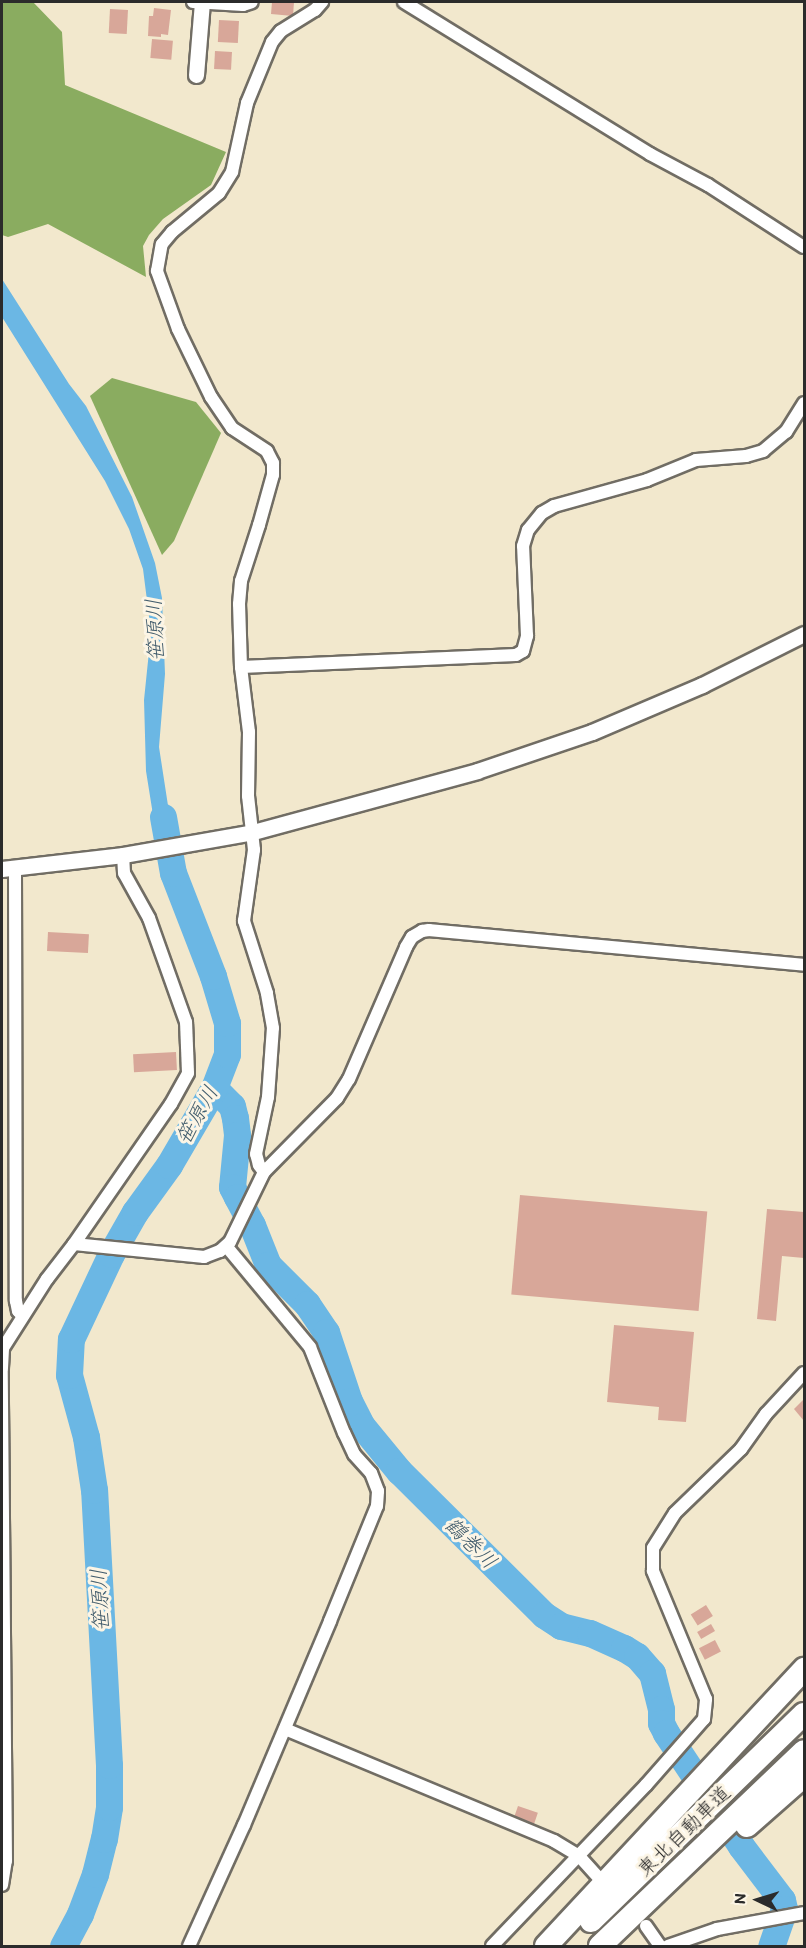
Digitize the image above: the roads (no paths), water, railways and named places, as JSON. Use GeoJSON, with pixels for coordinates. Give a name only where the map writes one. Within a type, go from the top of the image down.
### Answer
{"type":"FeatureCollection","features":[{"type":"Feature","properties":{"kind":"highway"},"geometry":{"type":"LineString","coordinates":[[546,1947],[687,1813],[713,1768],[804,1669]]}},
{"type":"Feature","properties":{"kind":"highway","name":"東北自動車道"},"geometry":{"type":"LineString","coordinates":[[564,1947],[687,1813],[727,1790],[804,1714]]}},
{"type":"Feature","properties":{"kind":"highway","name":"東北自動車道"},"geometry":{"type":"LineString","coordinates":[[600,1947],[686,1864],[712,1849],[746,1818],[804,1751]]}},
{"type":"Feature","properties":{"kind":"highway"},"geometry":{"type":"LineString","coordinates":[[746,1818],[804,1776]]}},
{"type":"Feature","properties":{"kind":"street"},"geometry":{"type":"LineString","coordinates":[[193,2],[245,5],[252,2]]}},
{"type":"Feature","properties":{"kind":"street"},"geometry":{"type":"LineString","coordinates":[[196,75],[202,2]]}},
{"type":"Feature","properties":{"kind":"street"},"geometry":{"type":"LineString","coordinates":[[262,1177],[256,1154],[268,1097],[273,1028],[267,993],[244,921],[254,850],[248,796],[249,732],[241,667],[241,581],[273,475],[273,458],[267,451],[232,428],[211,397],[178,329],[158,279],[158,264],[162,244],[172,232],[219,193],[232,172],[247,103],[272,42],[281,31],[315,10],[322,2]]}},
{"type":"Feature","properties":{"kind":"street"},"geometry":{"type":"LineString","coordinates":[[404,2],[650,154],[708,185],[804,247]]}},
{"type":"Feature","properties":{"kind":"street"},"geometry":{"type":"LineString","coordinates":[[241,667],[516,655],[523,651],[527,636],[523,546],[528,530],[542,513],[558,505],[647,480],[696,460],[746,456],[763,451],[786,432],[804,404]]}},
{"type":"Feature","properties":{"kind":"street"},"geometry":{"type":"LineString","coordinates":[[23,1316],[18,1311],[16,1294],[8,868],[123,855],[253,832],[477,771],[592,732],[702,685],[804,634]]}},
{"type":"Feature","properties":{"kind":"street"},"geometry":{"type":"LineString","coordinates":[[2,1885],[6,1861],[3,1835],[3,1348],[46,1279],[74,1244],[171,1104],[184,1082],[189,1063],[186,1022],[149,918],[124,873],[123,855]]}},
{"type":"Feature","properties":{"kind":"street"},"geometry":{"type":"LineString","coordinates":[[74,1244],[204,1257],[217,1254],[228,1244],[262,1177],[337,1098],[349,1079],[406,947],[412,937],[422,931],[804,965]]}},
{"type":"Feature","properties":{"kind":"street"},"geometry":{"type":"LineString","coordinates":[[189,1947],[285,1729],[377,1506],[378,1491],[371,1473],[354,1454],[344,1433],[310,1347],[228,1244]]}},
{"type":"Feature","properties":{"kind":"street"},"geometry":{"type":"LineString","coordinates":[[492,1947],[689,1736],[706,1712],[700,1681],[653,1571],[653,1548],[675,1513],[741,1449],[766,1414],[804,1373]]}},
{"type":"Feature","properties":{"kind":"street"},"geometry":{"type":"LineString","coordinates":[[285,1729],[473,1805],[554,1841],[579,1856],[598,1877]]}},
{"type":"Feature","properties":{"kind":"street"},"geometry":{"type":"LineString","coordinates":[[668,1947],[717,1929],[804,1913]]}},
{"type":"Feature","properties":{"kind":"street"},"geometry":{"type":"LineString","coordinates":[[646,1926],[660,1947]]}},
{"type":"Feature","properties":{"kind":"water"},"geometry":{"type":"Polygon","coordinates":[[[2,279],[69,384],[86,406],[132,497],[155,563],[162,598],[165,674],[159,747],[173,838],[157,840],[146,771],[144,700],[151,632],[143,569],[129,529],[105,481],[2,317],[2,279]]]}},
{"type":"Feature","properties":{"kind":"waterway","name":"笹原川"},"geometry":{"type":"LineString","coordinates":[[63,1946],[80,1914],[95,1874],[109,1807],[109,1765],[94,1490],[86,1437],[69,1375],[71,1339],[111,1254],[135,1212],[169,1165],[214,1088],[227,1054],[227,1023],[213,976],[173,873],[163,817]]}},
{"type":"Feature","properties":{"kind":"waterway","name":"鶴巻川"},"geometry":{"type":"LineString","coordinates":[[214,1088],[232,1106],[235,1118],[237,1135],[232,1187],[252,1225],[268,1265],[307,1304],[326,1332],[349,1401],[362,1426],[399,1471],[544,1615],[561,1626],[590,1633],[624,1648],[637,1656],[652,1673],[661,1709],[661,1723],[666,1733],[741,1846],[782,1900],[784,1909],[771,1946]]}}]}
